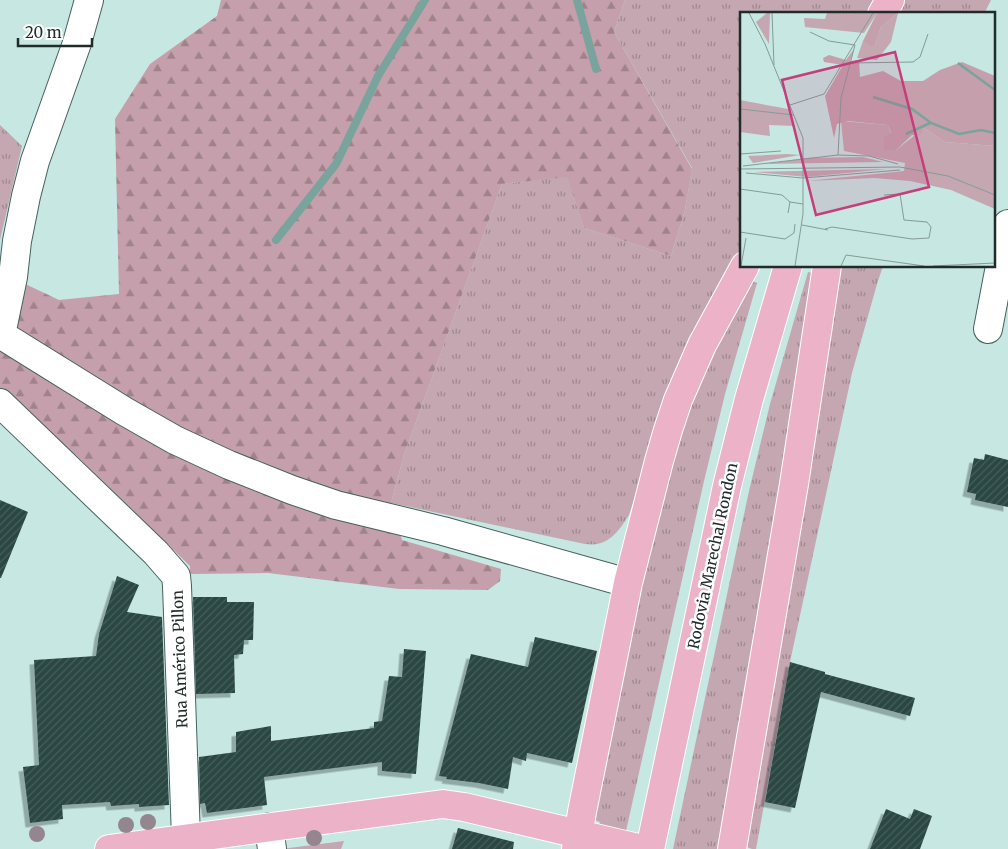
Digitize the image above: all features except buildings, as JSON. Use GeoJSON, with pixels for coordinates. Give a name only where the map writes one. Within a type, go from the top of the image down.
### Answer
{"type":"FeatureCollection","features":[{"type":"Feature","properties":{"kind":"main road"},"geometry":{"type":"LineString","coordinates":[[886,12],[891,0]]}},
{"type":"Feature","properties":{"kind":"main road"},"geometry":{"type":"LineString","coordinates":[[583,840],[628,583],[659,461],[678,400],[702,345],[743,268]]}},
{"type":"Feature","properties":{"kind":"main road","name":"Rodovia Marechal Rondon"},"geometry":{"type":"LineString","coordinates":[[650,849],[727,486],[752,390],[787,268]]}},
{"type":"Feature","properties":{"kind":"main road"},"geometry":{"type":"LineString","coordinates":[[732,849],[794,484],[827,268]]}},
{"type":"Feature","properties":{"kind":"main road"},"geometry":{"type":"LineString","coordinates":[[109,849],[186,838],[271,838],[443,804],[464,807],[583,840],[642,849]]}},
{"type":"Feature","properties":{"kind":"street"},"geometry":{"type":"LineString","coordinates":[[89,0],[77,43],[35,161],[18,232],[13,277],[0,334],[124,411],[175,440],[229,465],[292,490],[336,504],[443,531],[628,583]]}},
{"type":"Feature","properties":{"kind":"street"},"geometry":{"type":"LineString","coordinates":[[988,329],[1008,224]]}},
{"type":"Feature","properties":{"kind":"street","name":"Rua Américo Pillon"},"geometry":{"type":"LineString","coordinates":[[0,403],[156,553],[176,576],[186,838]]}},
{"type":"Feature","properties":{"kind":"green space"},"geometry":{"type":"Polygon","coordinates":[[[221,0],[625,0],[614,32],[692,169],[685,210],[671,256],[584,228],[567,177],[502,184],[404,455],[391,503],[402,540],[501,569],[500,581],[488,590],[399,589],[268,573],[190,574],[190,566],[78,457],[0,390],[0,272],[59,300],[119,294],[115,119],[150,64],[217,16],[221,0]]]}},
{"type":"Feature","properties":{"kind":"green space"},"geometry":{"type":"Polygon","coordinates":[[[625,0],[991,0],[985,12],[740,12],[740,251],[695,334],[664,408],[629,515],[612,537],[597,544],[585,544],[391,503],[404,455],[502,184],[567,176],[584,228],[671,256],[685,210],[692,168],[614,32],[625,0]]]}},
{"type":"Feature","properties":{"kind":"green space"},"geometry":{"type":"Polygon","coordinates":[[[0,125],[22,146],[0,240],[0,125]]]}},
{"type":"Feature","properties":{"kind":"green space"},"geometry":{"type":"Polygon","coordinates":[[[838,268],[882,268],[852,373],[790,662],[756,849],[741,845],[838,268]]]}},
{"type":"Feature","properties":{"kind":"green space"},"geometry":{"type":"Polygon","coordinates":[[[808,272],[818,274],[722,849],[673,849],[749,491],[770,404],[808,272]]]}},
{"type":"Feature","properties":{"kind":"green space"},"geometry":{"type":"Polygon","coordinates":[[[750,280],[757,283],[725,394],[704,481],[622,849],[593,849],[600,822],[593,818],[655,527],[685,416],[707,362],[750,280]]]}},
{"type":"Feature","properties":{"kind":"green space"},"geometry":{"type":"Polygon","coordinates":[[[344,841],[341,849],[281,849],[344,841]]]}},
{"type":"Feature","properties":{"kind":"waterway"},"geometry":{"type":"LineString","coordinates":[[276,240],[336,164],[378,76],[425,0]]}},
{"type":"Feature","properties":{"kind":"waterway"},"geometry":{"type":"LineString","coordinates":[[577,0],[596,69]]}}]}
